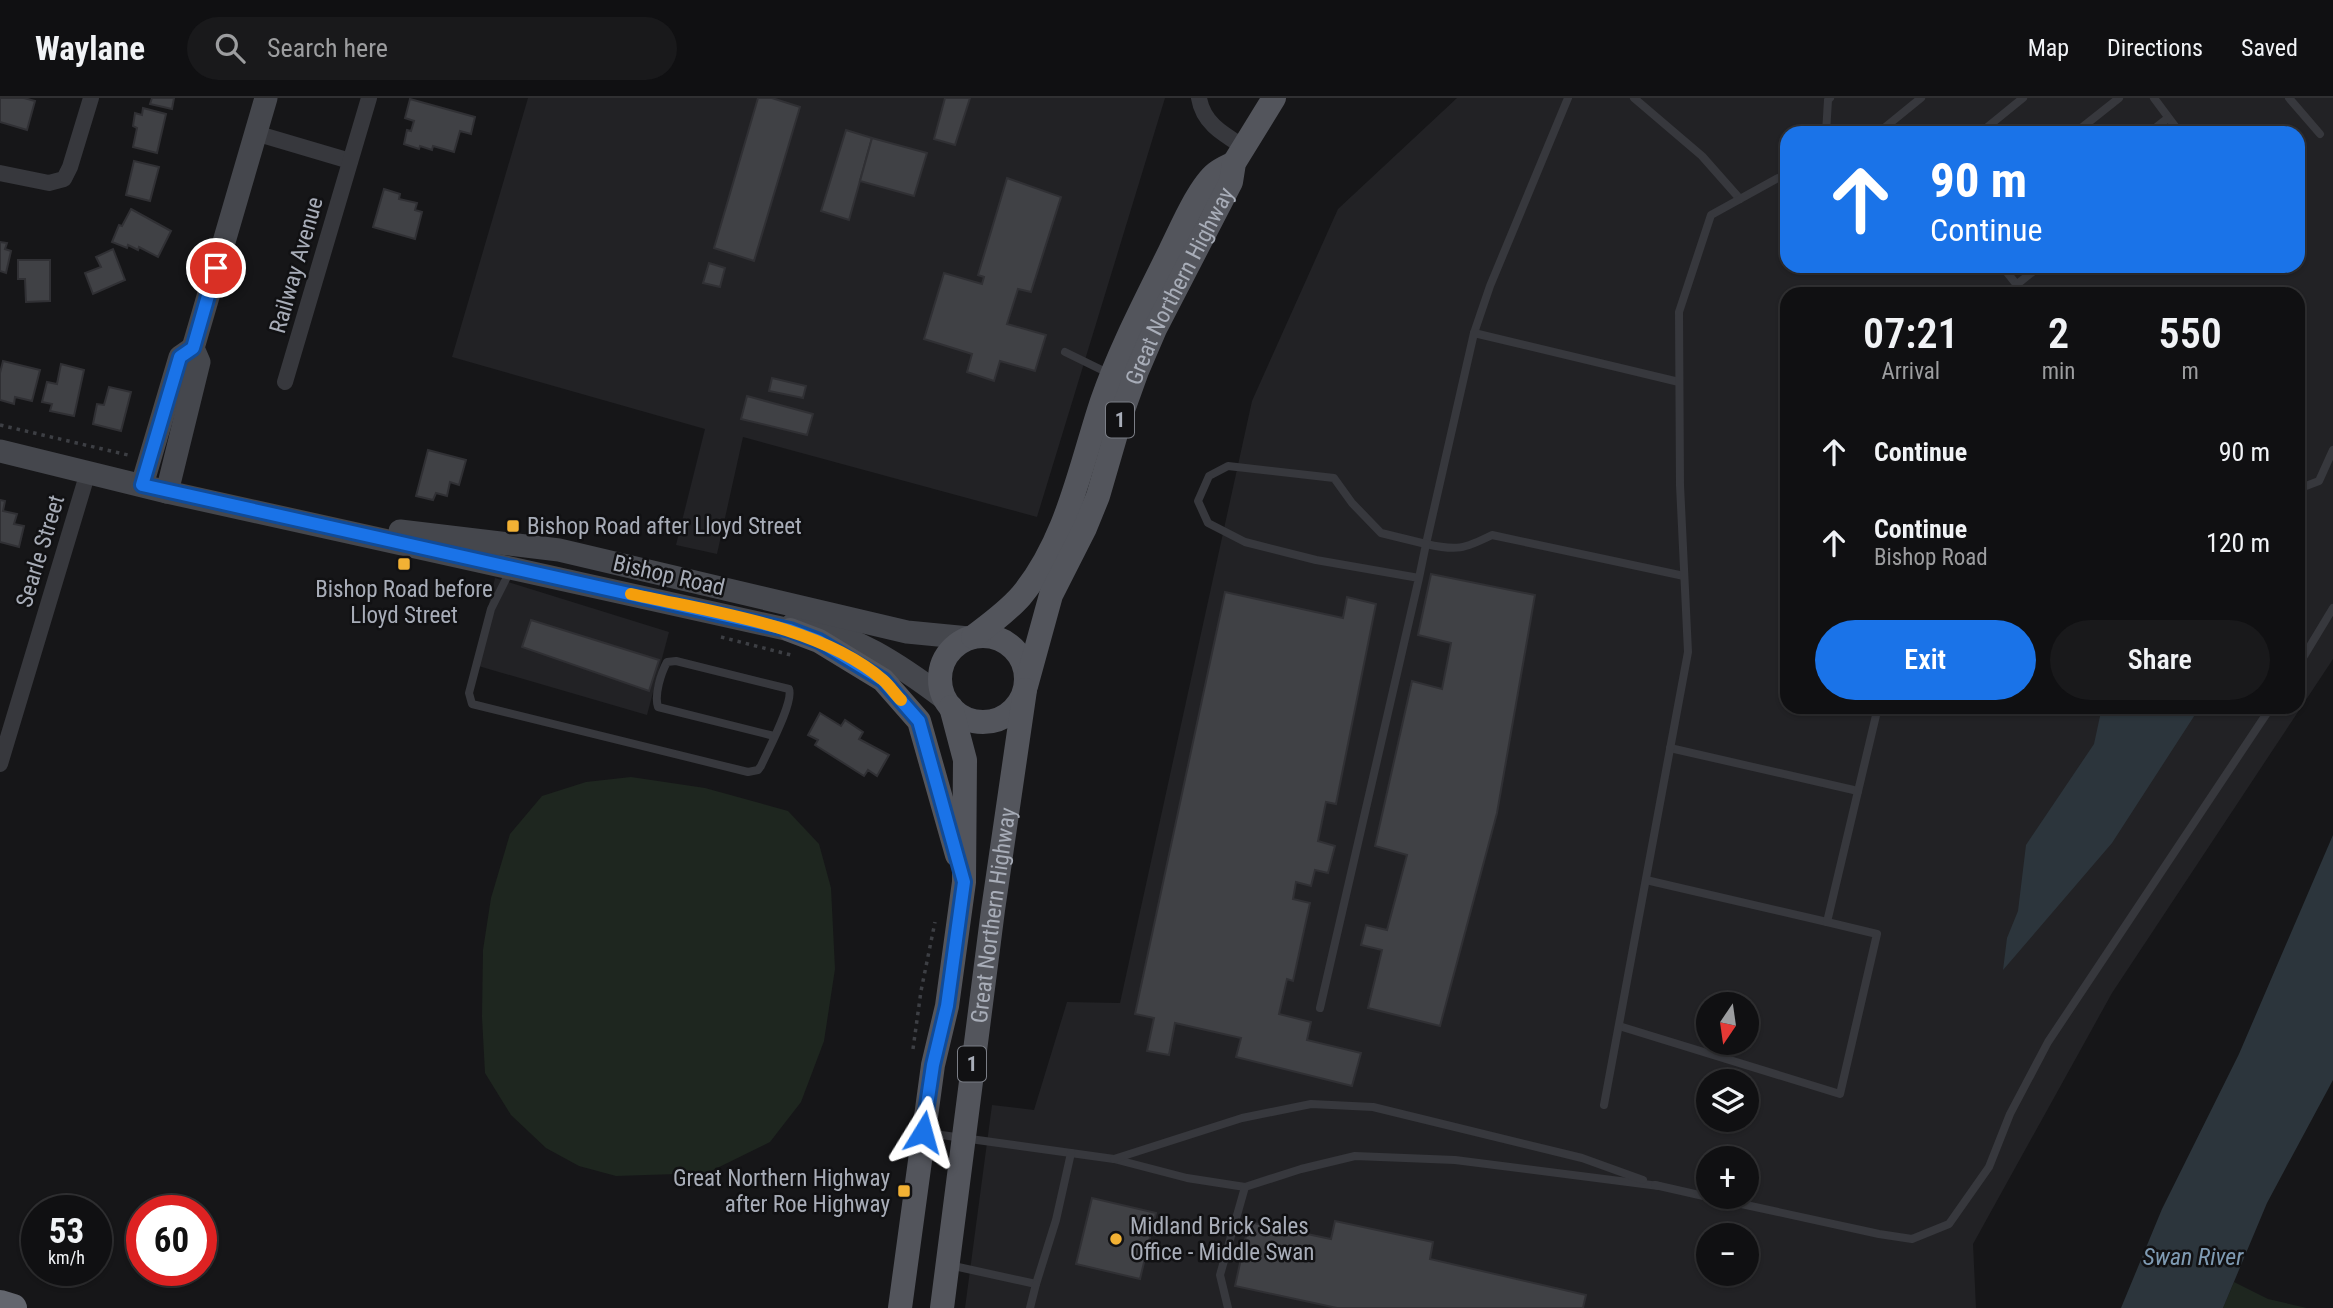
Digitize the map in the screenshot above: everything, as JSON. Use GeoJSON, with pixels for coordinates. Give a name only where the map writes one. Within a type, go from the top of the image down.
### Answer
{"type":"FeatureCollection","features":[{"type":"Feature","properties":{"kind":"highway"},"geometry":{"type":"LineString","coordinates":[[0,1304],[13,1308]]}},
{"type":"Feature","properties":{"kind":"main road","name":"Great Northern Highway"},"geometry":{"type":"LineString","coordinates":[[971,638],[1002,615],[1040,569],[1122,380],[1155,330],[1230,182],[1239,155],[1274,98]]}},
{"type":"Feature","properties":{"kind":"main road","name":"Great Northern Highway"},"geometry":{"type":"LineString","coordinates":[[942,1308],[1025,688],[1051,595],[1098,496],[1122,380]]}},
{"type":"Feature","properties":{"kind":"main road"},"geometry":{"type":"LineString","coordinates":[[790,630],[838,651],[883,680],[919,721],[964,882]]}},
{"type":"Feature","properties":{"kind":"main road","name":"1"},"geometry":{"type":"LineString","coordinates":[[991,637],[1009,644],[1025,667],[1025,688],[1016,707],[1002,718],[993,721],[966,718],[948,703],[940,681],[943,663],[953,648],[971,638],[991,637]]}},
{"type":"Feature","properties":{"kind":"main road","name":"Great Northern Highway"},"geometry":{"type":"LineString","coordinates":[[901,1308],[923,1132],[933,1065],[947,1006],[964,882],[965,760],[948,703]]}},
{"type":"Feature","properties":{"kind":"main road"},"geometry":{"type":"LineString","coordinates":[[901,1308],[910,1290],[924,1274],[946,1264]]}},
{"type":"Feature","properties":{"kind":"street"},"geometry":{"type":"LineString","coordinates":[[0,173],[50,183],[64,179],[91,98]]}},
{"type":"Feature","properties":{"kind":"street"},"geometry":{"type":"LineString","coordinates":[[167,492],[198,362],[193,348],[266,98]]}},
{"type":"Feature","properties":{"kind":"street","name":"Railway Avenue"},"geometry":{"type":"LineString","coordinates":[[285,382],[369,98]]}},
{"type":"Feature","properties":{"kind":"street"},"geometry":{"type":"LineString","coordinates":[[1199,98],[1204,115],[1239,155]]}},
{"type":"Feature","properties":{"kind":"street"},"geometry":{"type":"LineString","coordinates":[[255,133],[350,161]]}},
{"type":"Feature","properties":{"kind":"street"},"geometry":{"type":"LineString","coordinates":[[142,485],[180,357],[193,348]]}},
{"type":"Feature","properties":{"kind":"street","name":"Bishop Road"},"geometry":{"type":"LineString","coordinates":[[0,451],[167,492],[790,630],[797,621],[847,637],[894,663],[948,703]]}},
{"type":"Feature","properties":{"kind":"street","name":"Searle Street"},"geometry":{"type":"LineString","coordinates":[[0,764],[4,737],[88,472]]}},
{"type":"Feature","properties":{"kind":"street","name":"Bishop Road"},"geometry":{"type":"LineString","coordinates":[[370,537],[373,531],[378,529],[517,544],[580,554],[907,632],[971,638]]}},
{"type":"Feature","properties":{"kind":"lane"},"geometry":{"type":"LineString","coordinates":[[1320,1008],[1474,333],[1490,286],[1568,98]]}},
{"type":"Feature","properties":{"kind":"lane"},"geometry":{"type":"LineString","coordinates":[[1634,98],[1702,156],[1740,199]]}},
{"type":"Feature","properties":{"kind":"lane"},"geometry":{"type":"LineString","coordinates":[[1827,126],[1830,98]]}},
{"type":"Feature","properties":{"kind":"lane"},"geometry":{"type":"LineString","coordinates":[[1887,126],[1921,98]]}},
{"type":"Feature","properties":{"kind":"lane"},"geometry":{"type":"LineString","coordinates":[[1989,126],[2023,98]]}},
{"type":"Feature","properties":{"kind":"lane"},"geometry":{"type":"LineString","coordinates":[[2084,126],[2119,98]]}},
{"type":"Feature","properties":{"kind":"lane"},"geometry":{"type":"LineString","coordinates":[[2154,98],[2174,126]]}},
{"type":"Feature","properties":{"kind":"lane"},"geometry":{"type":"LineString","coordinates":[[2288,98],[2320,134]]}},
{"type":"Feature","properties":{"kind":"lane"},"geometry":{"type":"LineString","coordinates":[[2157,126],[2168,118]]}},
{"type":"Feature","properties":{"kind":"lane"},"geometry":{"type":"LineString","coordinates":[[1604,1105],[1688,652],[1679,485],[1679,312],[1711,215],[1780,178]]}},
{"type":"Feature","properties":{"kind":"lane"},"geometry":{"type":"LineString","coordinates":[[2008,273],[2017,285],[2032,273]]}},
{"type":"Feature","properties":{"kind":"lane"},"geometry":{"type":"LineString","coordinates":[[1474,333],[1679,382]]}},
{"type":"Feature","properties":{"kind":"lane"},"geometry":{"type":"LineString","coordinates":[[1065,352],[1122,380]]}},
{"type":"Feature","properties":{"kind":"lane"},"geometry":{"type":"LineString","coordinates":[[2305,486],[2319,481],[2333,450]]}},
{"type":"Feature","properties":{"kind":"lane"},"geometry":{"type":"LineString","coordinates":[[1419,578],[1316,560],[1245,542],[1208,523],[1199,501],[1209,475],[1228,466],[1334,478],[1352,503],[1381,533],[1452,550],[1474,544],[1492,535],[1684,576]]}},
{"type":"Feature","properties":{"kind":"lane"},"geometry":{"type":"LineString","coordinates":[[517,544],[512,567],[491,609],[469,693],[472,704],[748,772],[758,769],[774,736],[791,697],[789,689],[676,661],[667,662],[657,696],[658,707],[774,736]]}},
{"type":"Feature","properties":{"kind":"lane"},"geometry":{"type":"LineString","coordinates":[[2305,654],[2333,608]]}},
{"type":"Feature","properties":{"kind":"lane"},"geometry":{"type":"LineString","coordinates":[[1827,922],[1876,714]]}},
{"type":"Feature","properties":{"kind":"lane"},"geometry":{"type":"LineString","coordinates":[[1759,1208],[1912,1239],[1949,1224],[1989,1167],[2010,1114],[2048,1042],[2266,714]]}},
{"type":"Feature","properties":{"kind":"lane"},"geometry":{"type":"LineString","coordinates":[[1670,747],[1858,791]]}},
{"type":"Feature","properties":{"kind":"lane"},"geometry":{"type":"LineString","coordinates":[[1619,1026],[1840,1094],[1877,934],[1646,880]]}},
{"type":"Feature","properties":{"kind":"lane"},"geometry":{"type":"LineString","coordinates":[[1114,1159],[1242,1118],[1311,1104],[1373,1107],[1583,1158],[1659,1186]]}},
{"type":"Feature","properties":{"kind":"lane"},"geometry":{"type":"LineString","coordinates":[[923,1132],[1114,1159],[1187,1178],[1245,1187],[1301,1169],[1355,1156],[1455,1160],[1659,1186],[1696,1194]]}},
{"type":"Feature","properties":{"kind":"lane"},"geometry":{"type":"LineString","coordinates":[[1030,1308],[1056,1220],[1071,1153]]}},
{"type":"Feature","properties":{"kind":"lane"},"geometry":{"type":"LineString","coordinates":[[1227,1308],[1220,1275],[1245,1187]]}},
{"type":"Feature","properties":{"kind":"lane"},"geometry":{"type":"LineString","coordinates":[[946,1264],[1036,1284]]}},
{"type":"Feature","properties":{"kind":"path"},"geometry":{"type":"LineString","coordinates":[[0,425],[128,455]]}},
{"type":"Feature","properties":{"kind":"shaded area"},"geometry":{"type":"Polygon","coordinates":[[[528,98],[1165,98],[1037,517],[743,437],[717,554],[676,545],[705,429],[452,357],[528,98]]]}},
{"type":"Feature","properties":{"kind":"shaded area"},"geometry":{"type":"Polygon","coordinates":[[[1457,98],[2333,98],[2333,659],[2305,701],[2305,287],[1780,287],[1780,714],[2297,714],[2112,993],[1973,1244],[1976,1308],[965,1308],[992,1105],[1034,1110],[1067,1002],[1120,1003],[1252,401],[1338,209],[1457,98]]]}},
{"type":"Feature","properties":{"kind":"shaded area"},"geometry":{"type":"Polygon","coordinates":[[[495,578],[669,632],[647,715],[475,665],[495,578]]]}},
{"type":"Feature","properties":{"kind":"shaded area"},"geometry":{"type":"Polygon","coordinates":[[[631,777],[705,788],[788,811],[819,844],[831,888],[835,969],[824,1041],[801,1102],[770,1142],[707,1173],[616,1176],[579,1166],[546,1148],[511,1115],[485,1073],[483,950],[491,898],[510,834],[542,796],[586,782],[631,777]]]}},
{"type":"Feature","properties":{"kind":"shaded area"},"geometry":{"type":"Polygon","coordinates":[[[2234,1282],[2268,1299],[2307,1308],[2223,1308],[2234,1282]]]}},
{"type":"Feature","properties":{"kind":"water"},"geometry":{"type":"Polygon","coordinates":[[[2100,714],[2195,714],[2112,843],[2003,970],[2007,938],[2018,911],[2026,845],[2094,744],[2100,714]]]}},
{"type":"Feature","properties":{"kind":"water","name":"Swan River"},"geometry":{"type":"Polygon","coordinates":[[[2333,835],[2333,1080],[2267,1203],[2223,1308],[2121,1308],[2162,1209],[2239,1054],[2333,835]]]}},
{"type":"Feature","properties":{"kind":"building"},"geometry":{"type":"Polygon","coordinates":[[[0,98],[35,101],[27,130],[0,122],[0,98]]]}},
{"type":"Feature","properties":{"kind":"building"},"geometry":{"type":"Polygon","coordinates":[[[152,98],[174,98],[172,109],[150,104],[152,98]]]}},
{"type":"Feature","properties":{"kind":"building"},"geometry":{"type":"Polygon","coordinates":[[[758,98],[772,98],[800,107],[754,261],[714,248],[758,98]]]}},
{"type":"Feature","properties":{"kind":"building"},"geometry":{"type":"Polygon","coordinates":[[[945,98],[970,98],[955,145],[934,139],[945,98]]]}},
{"type":"Feature","properties":{"kind":"building"},"geometry":{"type":"Polygon","coordinates":[[[410,99],[475,117],[471,134],[460,131],[454,152],[433,146],[432,150],[404,144],[407,130],[411,131],[414,121],[405,118],[410,99]]]}},
{"type":"Feature","properties":{"kind":"building"},"geometry":{"type":"Polygon","coordinates":[[[143,108],[166,114],[157,153],[133,147],[137,128],[133,126],[135,113],[142,115],[143,108]]]}},
{"type":"Feature","properties":{"kind":"building"},"geometry":{"type":"Polygon","coordinates":[[[846,130],[872,138],[849,220],[821,211],[846,130]]]}},
{"type":"Feature","properties":{"kind":"building"},"geometry":{"type":"Polygon","coordinates":[[[872,138],[927,153],[914,196],[860,181],[872,138]]]}},
{"type":"Feature","properties":{"kind":"building"},"geometry":{"type":"Polygon","coordinates":[[[134,161],[159,167],[150,201],[126,195],[134,161]]]}},
{"type":"Feature","properties":{"kind":"building"},"geometry":{"type":"Polygon","coordinates":[[[1007,178],[1061,197],[1031,292],[1018,289],[1007,324],[1046,335],[1035,371],[1000,361],[994,381],[967,372],[972,354],[924,339],[944,273],[982,284],[984,277],[978,275],[1007,178]]]}},
{"type":"Feature","properties":{"kind":"building"},"geometry":{"type":"Polygon","coordinates":[[[384,189],[400,194],[399,199],[417,203],[415,210],[422,212],[415,239],[373,227],[384,189]]]}},
{"type":"Feature","properties":{"kind":"building"},"geometry":{"type":"Polygon","coordinates":[[[131,209],[171,231],[158,257],[139,247],[138,250],[128,245],[127,248],[112,242],[119,225],[122,226],[131,209]]]}},
{"type":"Feature","properties":{"kind":"building"},"geometry":{"type":"Polygon","coordinates":[[[0,242],[7,243],[5,249],[11,251],[6,273],[0,271],[0,242]]]}},
{"type":"Feature","properties":{"kind":"building"},"geometry":{"type":"Polygon","coordinates":[[[113,249],[125,280],[93,294],[85,273],[101,267],[96,257],[113,249]]]}},
{"type":"Feature","properties":{"kind":"building"},"geometry":{"type":"Polygon","coordinates":[[[18,260],[50,260],[50,301],[26,302],[25,279],[18,279],[18,260]]]}},
{"type":"Feature","properties":{"kind":"building"},"geometry":{"type":"Polygon","coordinates":[[[709,263],[725,268],[720,287],[703,283],[709,263]]]}},
{"type":"Feature","properties":{"kind":"building"},"geometry":{"type":"Polygon","coordinates":[[[3,361],[40,370],[32,401],[15,397],[14,404],[0,400],[3,361]]]}},
{"type":"Feature","properties":{"kind":"building"},"geometry":{"type":"Polygon","coordinates":[[[61,364],[84,370],[74,416],[50,411],[52,404],[42,402],[47,382],[57,384],[61,364]]]}},
{"type":"Feature","properties":{"kind":"building"},"geometry":{"type":"Polygon","coordinates":[[[772,378],[806,386],[803,398],[769,391],[772,378]]]}},
{"type":"Feature","properties":{"kind":"building"},"geometry":{"type":"Polygon","coordinates":[[[109,387],[131,392],[121,431],[93,424],[97,404],[104,405],[109,387]]]}},
{"type":"Feature","properties":{"kind":"building"},"geometry":{"type":"Polygon","coordinates":[[[747,396],[813,414],[807,435],[741,419],[747,396]]]}},
{"type":"Feature","properties":{"kind":"building"},"geometry":{"type":"Polygon","coordinates":[[[428,450],[466,460],[459,485],[450,482],[447,496],[436,493],[433,500],[416,496],[428,450]]]}},
{"type":"Feature","properties":{"kind":"building"},"geometry":{"type":"Polygon","coordinates":[[[0,500],[5,501],[3,511],[17,514],[14,524],[24,526],[19,547],[0,542],[0,500]]]}},
{"type":"Feature","properties":{"kind":"building"},"geometry":{"type":"Polygon","coordinates":[[[1431,574],[1535,595],[1497,813],[1440,1026],[1368,1008],[1382,950],[1361,945],[1366,925],[1387,930],[1407,855],[1375,846],[1412,681],[1442,689],[1451,643],[1418,635],[1431,574]]]}},
{"type":"Feature","properties":{"kind":"building"},"geometry":{"type":"Polygon","coordinates":[[[1225,592],[1343,618],[1347,597],[1376,604],[1336,804],[1326,802],[1318,841],[1335,846],[1328,873],[1315,870],[1311,886],[1296,882],[1293,899],[1310,903],[1293,981],[1287,979],[1279,1014],[1311,1022],[1307,1040],[1361,1053],[1352,1086],[1236,1057],[1241,1038],[1175,1023],[1169,1055],[1147,1051],[1154,1018],[1135,1014],[1225,592]]]}},
{"type":"Feature","properties":{"kind":"building"},"geometry":{"type":"Polygon","coordinates":[[[531,620],[659,660],[649,691],[522,647],[531,620]]]}},
{"type":"Feature","properties":{"kind":"building"},"geometry":{"type":"Polygon","coordinates":[[[820,713],[841,726],[845,720],[863,732],[859,739],[889,755],[877,776],[868,770],[864,776],[815,745],[818,740],[808,735],[820,713]]]}},
{"type":"Feature","properties":{"kind":"building","name":"Midland Brick Sales Office - Middle Swan"},"geometry":{"type":"Polygon","coordinates":[[[1092,1198],[1156,1213],[1140,1279],[1076,1264],[1092,1198]]]}},
{"type":"Feature","properties":{"kind":"building"},"geometry":{"type":"Polygon","coordinates":[[[1335,1221],[1433,1242],[1430,1259],[1586,1295],[1583,1308],[1337,1308],[1235,1286],[1249,1222],[1331,1239],[1335,1221]]]}},
{"type":"Feature","properties":{"kind":"slow traffic"},"geometry":{"type":"LineString","coordinates":[[631,594],[790,630],[819,641],[883,680],[901,700]]}},
{"type":"Feature","properties":{"kind":"place","name":"Bishop Road after Lloyd Street"},"geometry":{"type":"Point","coordinates":[513,526]}},
{"type":"Feature","properties":{"kind":"place","name":"Bishop Road before Lloyd Street"},"geometry":{"type":"Point","coordinates":[404,564]}},
{"type":"Feature","properties":{"kind":"place","name":"Great Northern Highway after Roe Highway"},"geometry":{"type":"Point","coordinates":[904,1191]}},
{"type":"Feature","properties":{"kind":"place","name":"Midland Brick Sales Office - Middle Swan"},"geometry":{"type":"Point","coordinates":[1116,1239]}},
{"type":"Feature","properties":{"kind":"route"},"geometry":{"type":"LineString","coordinates":[[216,268],[193,348],[180,357],[142,485],[790,630],[847,656],[883,680],[919,721],[964,882],[947,1006],[933,1065],[923,1132]]}}]}
